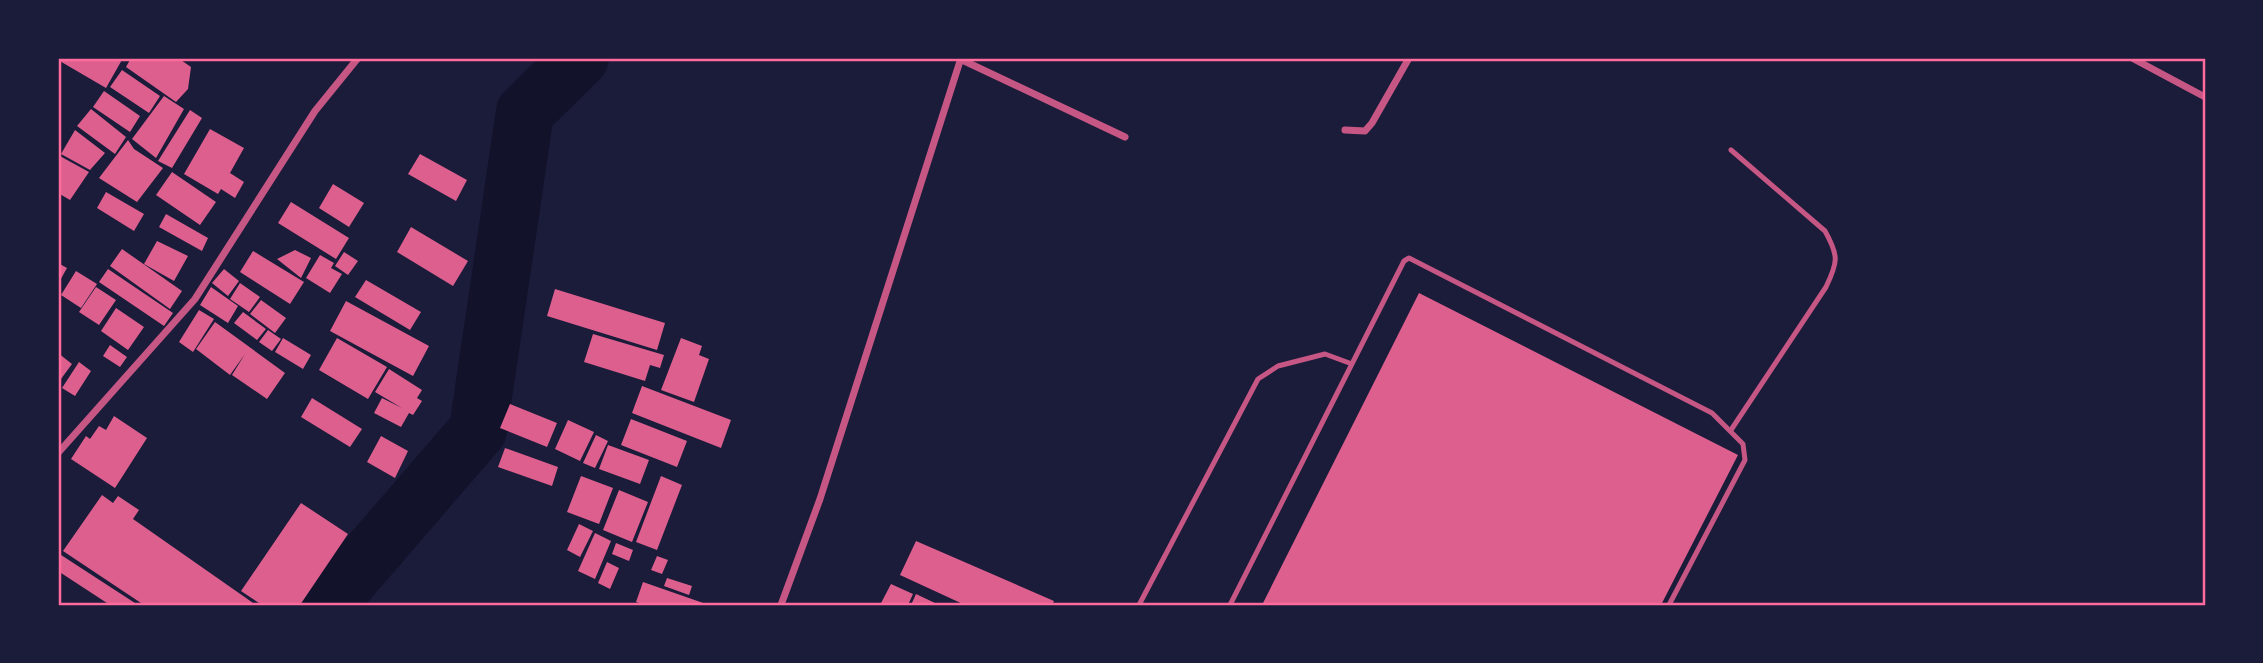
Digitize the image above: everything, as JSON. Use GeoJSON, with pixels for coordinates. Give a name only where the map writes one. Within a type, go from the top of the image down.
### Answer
{"type":"FeatureCollection","features":[{"type":"Feature","properties":{"kind":"street"},"geometry":{"type":"LineString","coordinates":[[58,453],[195,299],[315,111],[358,58]]}},
{"type":"Feature","properties":{"kind":"street"},"geometry":{"type":"LineString","coordinates":[[781,605],[824,486],[960,58],[1125,137]]}},
{"type":"Feature","properties":{"kind":"street"},"geometry":{"type":"LineString","coordinates":[[1345,130],[1365,131],[1409,58]]}},
{"type":"Feature","properties":{"kind":"street"},"geometry":{"type":"LineString","coordinates":[[2132,58],[2205,97]]}},
{"type":"Feature","properties":{"kind":"lane"},"geometry":{"type":"LineString","coordinates":[[1731,150],[1825,231],[1833,247],[1836,266],[1826,287],[1731,430]]}},
{"type":"Feature","properties":{"kind":"lane"},"geometry":{"type":"LineString","coordinates":[[1230,605],[1404,261],[1409,258],[1712,413],[1743,444],[1745,460],[1669,605]]}},
{"type":"Feature","properties":{"kind":"lane"},"geometry":{"type":"LineString","coordinates":[[1139,605],[1258,379],[1278,366],[1325,354],[1352,364]]}},
{"type":"Feature","properties":{"kind":"building"},"geometry":{"type":"Polygon","coordinates":[[[58,58],[123,58],[106,88],[58,58]]]}},
{"type":"Feature","properties":{"kind":"building"},"geometry":{"type":"Polygon","coordinates":[[[131,58],[178,58],[191,67],[188,89],[176,102],[126,67],[131,58]]]}},
{"type":"Feature","properties":{"kind":"building"},"geometry":{"type":"Polygon","coordinates":[[[122,70],[160,96],[149,113],[110,87],[122,70]]]}},
{"type":"Feature","properties":{"kind":"building"},"geometry":{"type":"Polygon","coordinates":[[[104,91],[140,116],[130,132],[93,107],[104,91]]]}},
{"type":"Feature","properties":{"kind":"building"},"geometry":{"type":"Polygon","coordinates":[[[164,96],[184,109],[156,158],[132,139],[164,96]]]}},
{"type":"Feature","properties":{"kind":"building"},"geometry":{"type":"Polygon","coordinates":[[[91,109],[126,137],[115,154],[77,126],[91,109]]]}},
{"type":"Feature","properties":{"kind":"building"},"geometry":{"type":"Polygon","coordinates":[[[190,110],[202,118],[172,168],[158,161],[190,110]]]}},
{"type":"Feature","properties":{"kind":"building"},"geometry":{"type":"Polygon","coordinates":[[[210,129],[244,148],[230,173],[244,182],[235,198],[221,189],[218,194],[184,174],[210,129]]]}},
{"type":"Feature","properties":{"kind":"building"},"geometry":{"type":"Polygon","coordinates":[[[75,130],[105,153],[90,170],[61,154],[75,130]]]}},
{"type":"Feature","properties":{"kind":"building"},"geometry":{"type":"Polygon","coordinates":[[[128,140],[134,149],[163,168],[137,202],[99,178],[128,140]]]}},
{"type":"Feature","properties":{"kind":"building"},"geometry":{"type":"Polygon","coordinates":[[[420,154],[467,180],[456,201],[408,174],[420,154]]]}},
{"type":"Feature","properties":{"kind":"building"},"geometry":{"type":"Polygon","coordinates":[[[58,155],[89,172],[70,200],[58,193],[58,155]]]}},
{"type":"Feature","properties":{"kind":"building"},"geometry":{"type":"Polygon","coordinates":[[[172,172],[216,202],[200,225],[156,195],[172,172]]]}},
{"type":"Feature","properties":{"kind":"building"},"geometry":{"type":"Polygon","coordinates":[[[333,184],[364,203],[349,227],[319,208],[333,184]]]}},
{"type":"Feature","properties":{"kind":"building"},"geometry":{"type":"Polygon","coordinates":[[[106,192],[144,214],[134,231],[97,208],[106,192]]]}},
{"type":"Feature","properties":{"kind":"building"},"geometry":{"type":"Polygon","coordinates":[[[291,202],[349,238],[336,259],[278,223],[291,202]]]}},
{"type":"Feature","properties":{"kind":"building"},"geometry":{"type":"Polygon","coordinates":[[[166,214],[208,238],[202,251],[159,227],[166,214]]]}},
{"type":"Feature","properties":{"kind":"building"},"geometry":{"type":"Polygon","coordinates":[[[411,227],[468,261],[453,286],[397,252],[411,227]]]}},
{"type":"Feature","properties":{"kind":"building"},"geometry":{"type":"Polygon","coordinates":[[[157,241],[188,256],[174,281],[144,264],[157,241]]]}},
{"type":"Feature","properties":{"kind":"building"},"geometry":{"type":"Polygon","coordinates":[[[122,249],[182,291],[170,309],[110,266],[122,249]]]}},
{"type":"Feature","properties":{"kind":"building"},"geometry":{"type":"Polygon","coordinates":[[[295,250],[311,258],[301,278],[277,259],[295,250]]]}},
{"type":"Feature","properties":{"kind":"building"},"geometry":{"type":"Polygon","coordinates":[[[253,251],[304,282],[290,304],[240,272],[253,251]]]}},
{"type":"Feature","properties":{"kind":"building"},"geometry":{"type":"Polygon","coordinates":[[[344,252],[358,261],[348,275],[335,266],[344,252]]]}},
{"type":"Feature","properties":{"kind":"building"},"geometry":{"type":"Polygon","coordinates":[[[320,255],[334,263],[331,268],[342,274],[330,293],[306,278],[320,255]]]}},
{"type":"Feature","properties":{"kind":"building"},"geometry":{"type":"Polygon","coordinates":[[[58,263],[67,268],[58,284],[58,263]]]}},
{"type":"Feature","properties":{"kind":"building"},"geometry":{"type":"Polygon","coordinates":[[[108,269],[173,313],[164,326],[99,282],[108,269]]]}},
{"type":"Feature","properties":{"kind":"building"},"geometry":{"type":"Polygon","coordinates":[[[224,269],[239,281],[228,296],[212,283],[224,269]]]}},
{"type":"Feature","properties":{"kind":"building"},"geometry":{"type":"Polygon","coordinates":[[[76,271],[97,284],[81,308],[61,295],[76,271]]]}},
{"type":"Feature","properties":{"kind":"building"},"geometry":{"type":"Polygon","coordinates":[[[366,280],[421,312],[410,330],[355,297],[366,280]]]}},
{"type":"Feature","properties":{"kind":"building"},"geometry":{"type":"Polygon","coordinates":[[[240,283],[260,297],[249,312],[230,299],[240,283]]]}},
{"type":"Feature","properties":{"kind":"building"},"geometry":{"type":"Polygon","coordinates":[[[96,287],[116,300],[99,325],[79,312],[96,287]]]}},
{"type":"Feature","properties":{"kind":"building"},"geometry":{"type":"Polygon","coordinates":[[[211,287],[238,306],[228,323],[200,305],[211,287]]]}},
{"type":"Feature","properties":{"kind":"building"},"geometry":{"type":"Polygon","coordinates":[[[555,289],[665,323],[657,350],[547,316],[555,289]]]}},
{"type":"Feature","properties":{"kind":"building"},"geometry":{"type":"Polygon","coordinates":[[[1419,293],[1738,455],[1661,605],[1262,605],[1419,293]]]}},
{"type":"Feature","properties":{"kind":"building"},"geometry":{"type":"Polygon","coordinates":[[[261,300],[286,318],[275,333],[250,314],[261,300]]]}},
{"type":"Feature","properties":{"kind":"building"},"geometry":{"type":"Polygon","coordinates":[[[346,301],[429,346],[413,376],[330,331],[346,301]]]}},
{"type":"Feature","properties":{"kind":"building"},"geometry":{"type":"Polygon","coordinates":[[[116,308],[144,327],[128,350],[101,331],[116,308]]]}},
{"type":"Feature","properties":{"kind":"building"},"geometry":{"type":"Polygon","coordinates":[[[199,310],[214,319],[193,352],[179,342],[199,310]]]}},
{"type":"Feature","properties":{"kind":"building"},"geometry":{"type":"Polygon","coordinates":[[[243,312],[266,329],[257,340],[234,323],[243,312]]]}},
{"type":"Feature","properties":{"kind":"building"},"geometry":{"type":"Polygon","coordinates":[[[215,322],[285,373],[267,399],[232,375],[245,354],[230,375],[196,349],[215,322]]]}},
{"type":"Feature","properties":{"kind":"building"},"geometry":{"type":"Polygon","coordinates":[[[268,330],[281,339],[272,351],[259,342],[268,330]]]}},
{"type":"Feature","properties":{"kind":"building"},"geometry":{"type":"Polygon","coordinates":[[[593,334],[664,355],[660,368],[650,365],[645,381],[584,362],[593,334]]]}},
{"type":"Feature","properties":{"kind":"building"},"geometry":{"type":"Polygon","coordinates":[[[283,338],[311,355],[303,369],[275,352],[283,338]]]}},
{"type":"Feature","properties":{"kind":"building"},"geometry":{"type":"Polygon","coordinates":[[[337,338],[387,367],[368,399],[319,370],[337,338]]]}},
{"type":"Feature","properties":{"kind":"building"},"geometry":{"type":"Polygon","coordinates":[[[681,338],[702,346],[699,355],[709,359],[694,402],[661,390],[681,338]]]}},
{"type":"Feature","properties":{"kind":"building"},"geometry":{"type":"Polygon","coordinates":[[[110,345],[127,357],[120,367],[103,356],[110,345]]]}},
{"type":"Feature","properties":{"kind":"building"},"geometry":{"type":"Polygon","coordinates":[[[58,353],[72,364],[58,383],[58,353]]]}},
{"type":"Feature","properties":{"kind":"building"},"geometry":{"type":"Polygon","coordinates":[[[79,362],[91,371],[75,396],[62,388],[79,362]]]}},
{"type":"Feature","properties":{"kind":"building"},"geometry":{"type":"Polygon","coordinates":[[[389,369],[422,390],[417,398],[422,401],[413,415],[409,413],[401,427],[374,413],[382,398],[402,408],[375,392],[389,369]]]}},
{"type":"Feature","properties":{"kind":"building"},"geometry":{"type":"Polygon","coordinates":[[[642,386],[731,420],[721,448],[632,413],[642,386]]]}},
{"type":"Feature","properties":{"kind":"building"},"geometry":{"type":"Polygon","coordinates":[[[312,398],[362,429],[350,447],[301,417],[312,398]]]}},
{"type":"Feature","properties":{"kind":"building"},"geometry":{"type":"Polygon","coordinates":[[[510,404],[557,423],[547,447],[500,428],[510,404]]]}},
{"type":"Feature","properties":{"kind":"building"},"geometry":{"type":"Polygon","coordinates":[[[114,416],[147,438],[115,488],[71,459],[86,436],[90,439],[99,426],[106,430],[114,416]]]}},
{"type":"Feature","properties":{"kind":"building"},"geometry":{"type":"Polygon","coordinates":[[[631,419],[687,441],[677,467],[621,445],[631,419]]]}},
{"type":"Feature","properties":{"kind":"building"},"geometry":{"type":"Polygon","coordinates":[[[568,420],[594,432],[580,461],[555,449],[568,420]]]}},
{"type":"Feature","properties":{"kind":"building"},"geometry":{"type":"Polygon","coordinates":[[[596,435],[608,441],[595,468],[583,463],[596,435]]]}},
{"type":"Feature","properties":{"kind":"building"},"geometry":{"type":"Polygon","coordinates":[[[381,436],[408,451],[395,478],[367,462],[381,436]]]}},
{"type":"Feature","properties":{"kind":"building"},"geometry":{"type":"Polygon","coordinates":[[[608,445],[649,460],[640,484],[599,469],[608,445]]]}},
{"type":"Feature","properties":{"kind":"building"},"geometry":{"type":"Polygon","coordinates":[[[505,448],[558,467],[552,486],[498,467],[505,448]]]}},
{"type":"Feature","properties":{"kind":"building"},"geometry":{"type":"Polygon","coordinates":[[[581,476],[613,488],[599,524],[567,512],[581,476]]]}},
{"type":"Feature","properties":{"kind":"building"},"geometry":{"type":"Polygon","coordinates":[[[661,476],[682,485],[657,550],[636,542],[661,476]]]}},
{"type":"Feature","properties":{"kind":"building"},"geometry":{"type":"Polygon","coordinates":[[[619,490],[648,502],[632,542],[603,530],[619,490]]]}},
{"type":"Feature","properties":{"kind":"building"},"geometry":{"type":"Polygon","coordinates":[[[102,495],[113,503],[118,496],[139,510],[133,519],[256,605],[144,605],[63,551],[102,495]]]}},
{"type":"Feature","properties":{"kind":"building"},"geometry":{"type":"Polygon","coordinates":[[[301,503],[348,534],[300,605],[262,605],[241,591],[301,503]]]}},
{"type":"Feature","properties":{"kind":"building"},"geometry":{"type":"Polygon","coordinates":[[[579,524],[593,531],[580,557],[567,550],[579,524]]]}},
{"type":"Feature","properties":{"kind":"building"},"geometry":{"type":"Polygon","coordinates":[[[595,533],[611,541],[595,579],[578,571],[595,533]]]}},
{"type":"Feature","properties":{"kind":"building"},"geometry":{"type":"Polygon","coordinates":[[[916,541],[1054,601],[1052,605],[965,605],[900,575],[916,541]]]}},
{"type":"Feature","properties":{"kind":"building"},"geometry":{"type":"Polygon","coordinates":[[[616,543],[633,550],[629,561],[612,554],[616,543]]]}},
{"type":"Feature","properties":{"kind":"building"},"geometry":{"type":"Polygon","coordinates":[[[58,553],[138,605],[110,605],[58,571],[58,553]]]}},
{"type":"Feature","properties":{"kind":"building"},"geometry":{"type":"Polygon","coordinates":[[[657,556],[668,560],[662,574],[651,570],[657,556]]]}},
{"type":"Feature","properties":{"kind":"building"},"geometry":{"type":"Polygon","coordinates":[[[607,562],[619,568],[610,589],[598,583],[607,562]]]}},
{"type":"Feature","properties":{"kind":"building"},"geometry":{"type":"Polygon","coordinates":[[[667,578],[692,586],[689,595],[664,586],[667,578]]]}},
{"type":"Feature","properties":{"kind":"building"},"geometry":{"type":"Polygon","coordinates":[[[643,582],[709,605],[644,605],[636,602],[643,582]]]}},
{"type":"Feature","properties":{"kind":"building"},"geometry":{"type":"Polygon","coordinates":[[[891,584],[913,594],[908,605],[880,605],[891,584]]]}},
{"type":"Feature","properties":{"kind":"building"},"geometry":{"type":"Polygon","coordinates":[[[916,594],[935,603],[934,605],[911,605],[916,594]]]}},
{"type":"Feature","properties":{"kind":"waterway"},"geometry":{"type":"LineString","coordinates":[[327,605],[478,430],[525,112],[580,58]]}}]}
